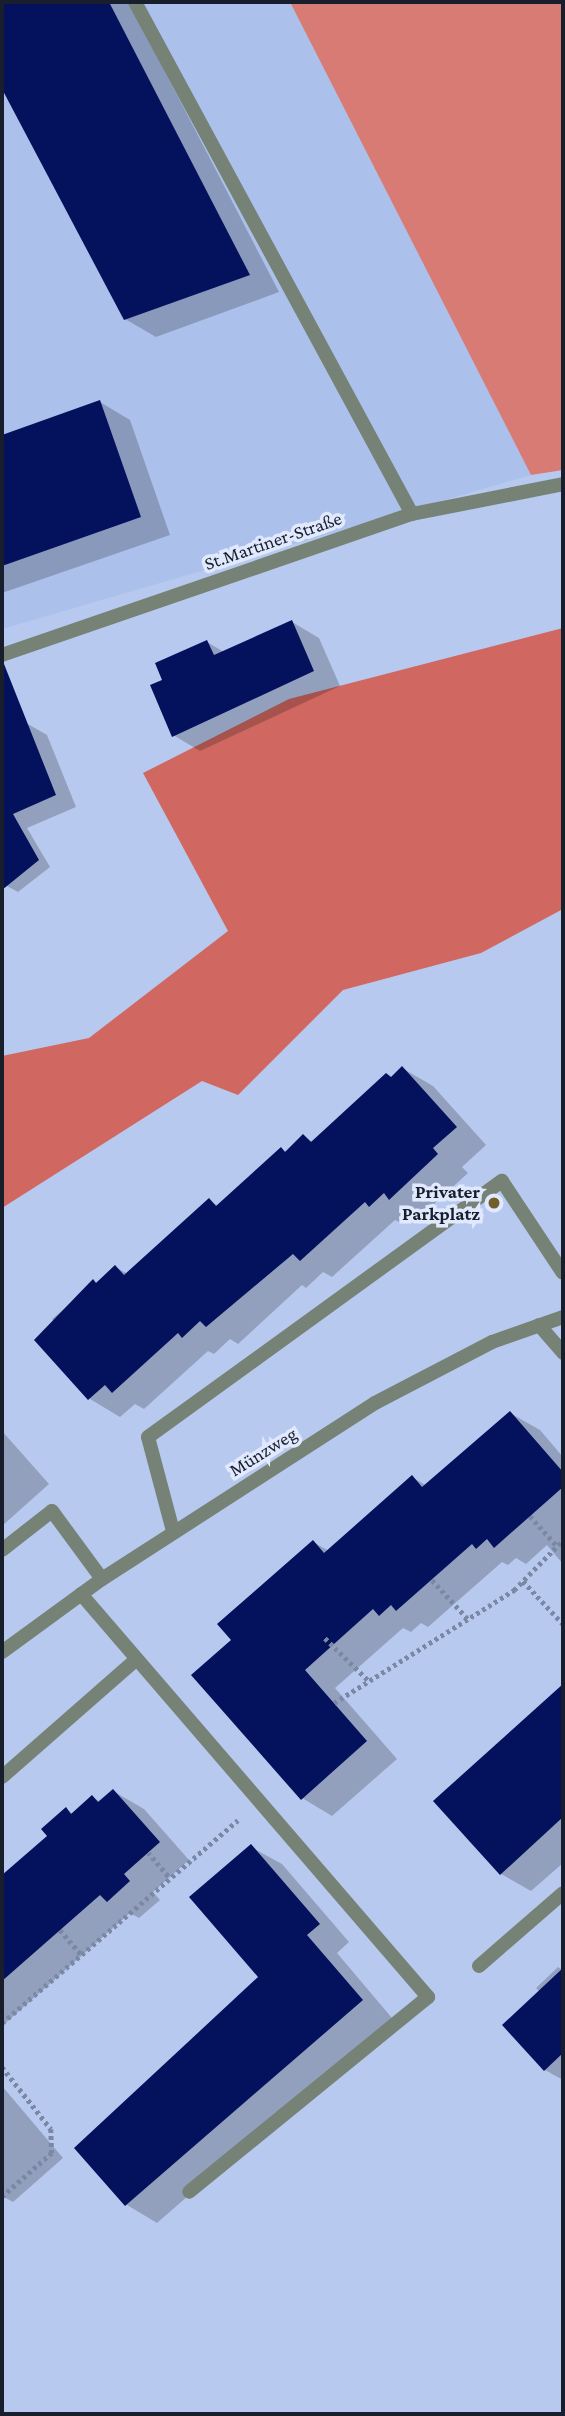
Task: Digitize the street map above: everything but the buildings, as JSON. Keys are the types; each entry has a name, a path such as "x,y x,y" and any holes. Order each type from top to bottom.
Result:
{"street":[{"path":"135,2 412,514"},
{"name":"St.Martiner-Straße","path":"2,655 412,514 563,484"},
{"path":"173,1531 148,1437 502,1181 558,1256 563,1273"},
{"name":"Münzweg","path":"2,1652 173,1531 375,1403 492,1342 563,1317"},
{"path":"539,1325 563,1353"},
{"path":"2,1550 52,1511 102,1579"},
{"path":"81,1594 428,1997 189,2192"},
{"path":"2,1777 137,1659"},
{"path":"480,1966 563,1893"}],"path":[{"path":"530,1516 557,1546"},
{"path":"334,1703 523,1581 563,1539"},
{"path":"432,1580 468,1619"},
{"path":"523,1581 563,1625"},
{"path":"326,1638 369,1681"},
{"path":"2,2022 260,1801"},
{"path":"148,1852 169,1877"},
{"path":"60,1930 80,1954"},
{"path":"2,2067 51,2129 52,2153 2,2197"}],"shaded area":[{"path":"2,2 290,2 531,475 2,629"},
{"path":"290,2 563,2 563,470 531,475"},
{"path":"563,628 563,909 481,953 343,990 238,1095 202,1081 2,1208 2,1056 89,1038 228,931 143,773 289,699"}],"place":[{"name":"Privater Parkplatz","path":"494,1203"}]}
